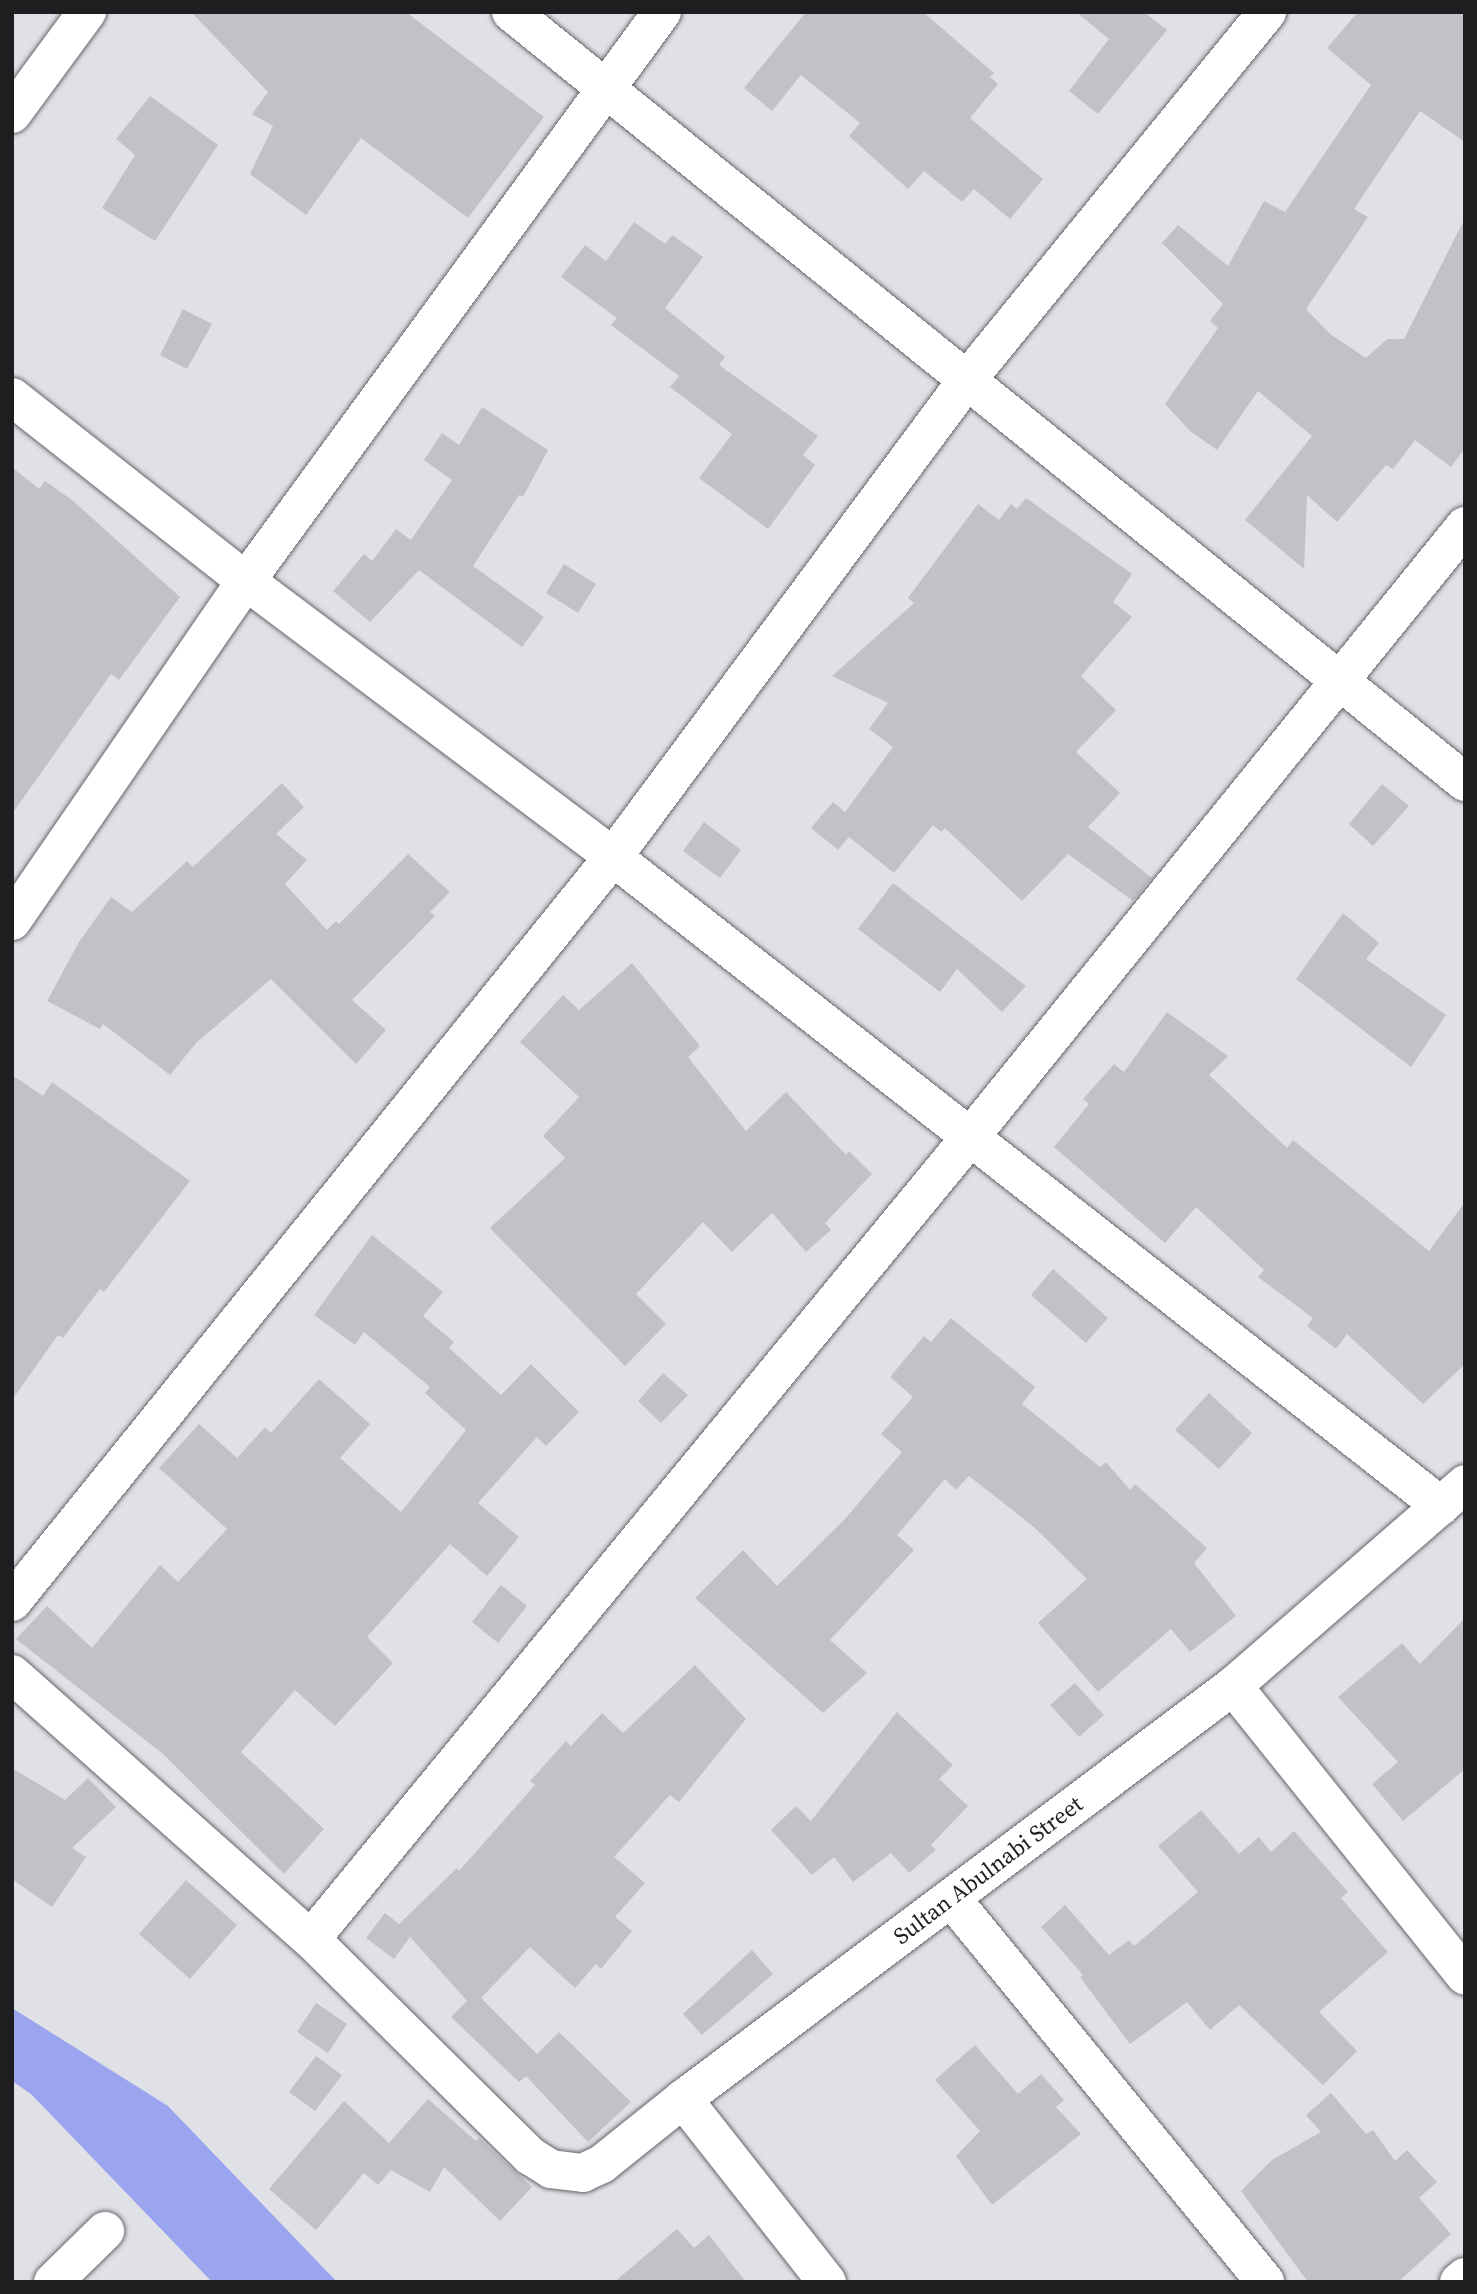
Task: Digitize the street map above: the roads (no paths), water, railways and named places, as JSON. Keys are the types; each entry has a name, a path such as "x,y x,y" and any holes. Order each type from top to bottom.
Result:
{"street":[{"path":"12,114 87,12"},
{"path":"511,12 1339,684 1465,782"},
{"path":"12,921 246,580 604,87 662,12"},
{"path":"12,1602 613,857 967,380 1267,12"},
{"path":"12,397 246,580 613,857 971,1136 1453,1495"},
{"path":"311,1939 971,1136 1465,526"},
{"name":"Sultan Abulnabi Street","path":"12,1674 311,1939 530,2156 551,2169 583,2173 602,2164 683,2099 1233,1686 1453,1495"},
{"path":"1233,1686 1465,1976"},
{"path":"951,1898 1265,2282"},
{"path":"683,2099 827,2282"},
{"path":"54,2282 105,2231"},
{"path":"1459,2282 1465,2277"}],"water":[{"path":"12,2008 168,2106 337,2282 212,2282 31,2094 12,2081"}]}
